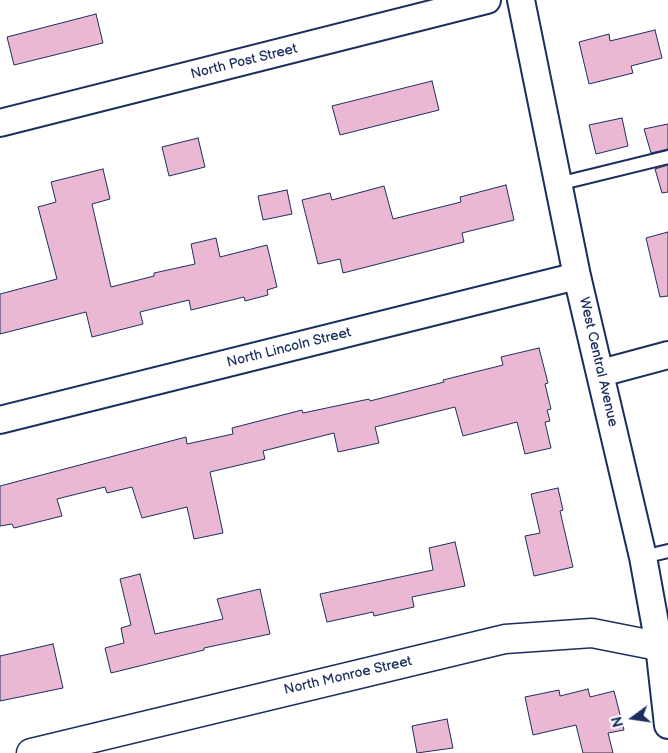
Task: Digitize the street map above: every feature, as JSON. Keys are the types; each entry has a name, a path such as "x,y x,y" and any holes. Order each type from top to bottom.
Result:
{"main road":[{"name":"North Monroe Street","path":"31,753 505,639 592,633 664,646"}],"street":[{"name":"North Post Street","path":"0,123 487,0"},
{"name":"West Central Avenue","path":"521,0 577,276 664,646 668,725"},
{"name":"North Lincoln Street","path":"0,420 577,276"},
{"path":"601,373 668,355"}],"lane":[{"path":"558,184 668,158"},
{"path":"643,557 668,551"}],"building":[{"path":"96,14 103,43 14,65 7,37"},
{"path":"655,30 662,58 631,66 633,73 589,84 579,42 609,34 610,41"},
{"path":"432,81 439,110 340,135 332,106"},
{"path":"622,118 628,146 596,154 589,125"},
{"path":"668,124 668,149 651,153 644,129"},
{"path":"198,138 205,167 169,176 162,147"},
{"path":"668,165 668,192 662,193 655,169"},
{"path":"103,169 110,199 92,204 111,287 154,276 154,273 195,264 191,244 216,238 220,257 267,245 277,287 267,290 268,295 245,301 244,297 191,310 189,300 140,312 143,324 92,337 86,312 0,334 0,294 57,279 38,207 56,202 51,182"},
{"path":"506,185 514,220 462,233 464,242 343,273 340,259 318,264 302,200 330,193 332,200 384,186 393,219 461,202 460,197"},
{"path":"287,190 292,214 263,220 258,196"},
{"path":"668,232 668,296 660,297 646,238"},
{"path":"539,348 548,383 545,384 551,409 547,410 550,421 545,422 551,448 525,454 517,422 463,436 455,407 375,427 379,443 338,452 334,433 263,451 265,459 210,472 223,533 194,539 187,507 142,518 132,487 107,493 105,487 57,499 62,516 14,528 12,524 0,526 0,486 186,437 187,444 233,434 232,428 302,410 303,413 369,399 370,401 503,365 501,357"},
{"path":"558,488 563,510 560,511 573,567 534,576 525,536 540,533 531,494"},
{"path":"455,542 465,586 412,597 414,607 374,616 373,612 327,622 320,594 433,570 429,548"},
{"path":"140,574 155,634 223,619 217,599 260,589 270,634 204,648 204,650 111,673 105,648 124,643 121,628 131,625 120,579"},
{"path":"53,644 63,688 0,701 0,656"},
{"path":"588,689 590,697 614,691 624,730 608,733 613,753 583,753 576,725 533,735 525,697 559,690 560,696"},
{"path":"447,719 453,748 417,753 412,726"}]}
